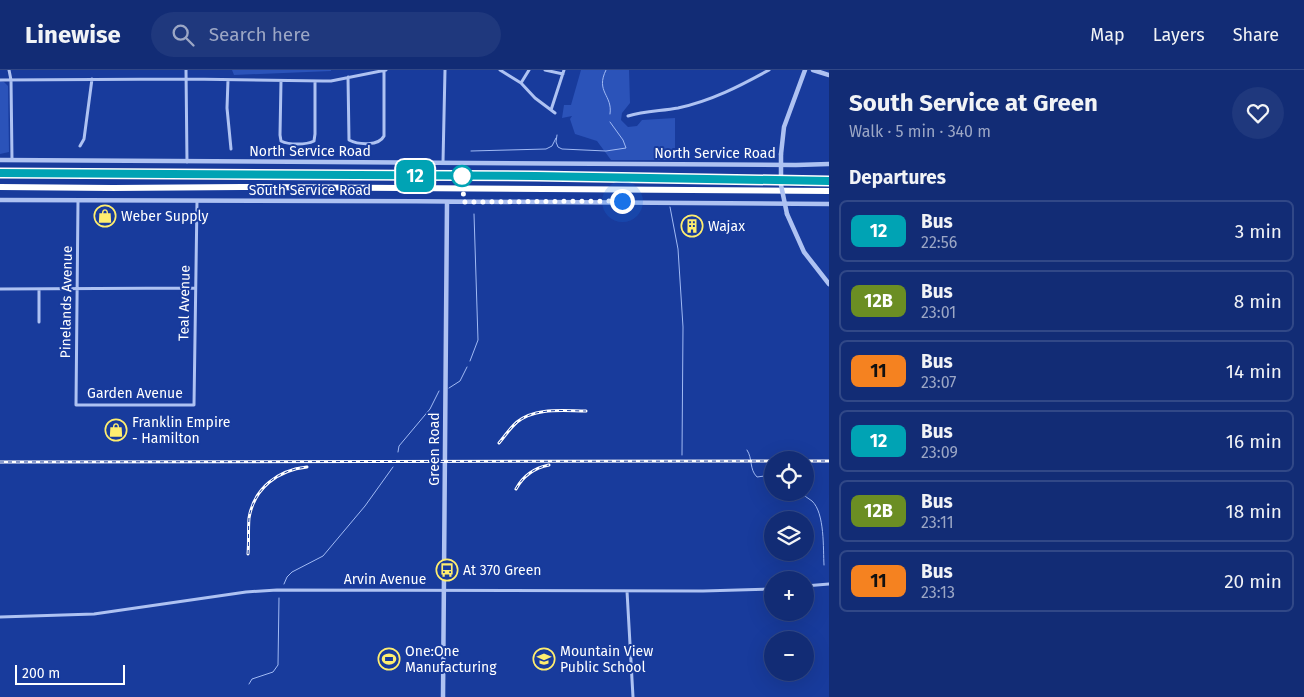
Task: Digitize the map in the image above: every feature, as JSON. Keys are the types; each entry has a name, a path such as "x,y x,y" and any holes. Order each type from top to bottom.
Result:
{"highway":[{"path":"0,173 536,176 829,181"},
{"path":"0,187 829,191"}],"street":[{"path":"9,70 11,80 12,160"},
{"path":"186,70 187,162"},
{"path":"0,80 186,79 331,81 348,77 384,70 384,136 382,141 377,143 349,140 348,77"},
{"path":"443,162 445,70"},
{"path":"500,70 521,83 535,98 555,113"},
{"path":"521,83 529,70"},
{"path":"545,70 564,72 551,110"},
{"path":"628,116 678,108 702,101 769,70"},
{"path":"805,70 784,127 781,154 781,185 787,214 804,252 829,284"},
{"path":"813,70 829,75"},
{"path":"80,146 84,139 92,80"},
{"path":"228,80 227,108 231,149"},
{"path":"281,81 281,141 286,143 309,143 314,141 315,134 315,81"},
{"name":"North Service Road","path":"0,160 829,164"},
{"name":"South Service Road","path":"0,200 447,202 568,200 829,204"},
{"name":"Pinelands Avenue","path":"76,405 78,201"},
{"name":"Teal Avenue","path":"194,405 197,201"},
{"name":"Green Road","path":"443,697 447,202"},
{"path":"0,289 195,288"},
{"path":"39,289 40,322"},
{"name":"Garden Avenue","path":"76,405 194,405"},
{"path":"814,585 829,584"},
{"name":"Arvin Avenue","path":"0,616 94,614 246,592 277,590 736,591 764,589"},
{"path":"627,591 633,697"}],"shaded area":[{"path":"232,70 331,70 331,71 234,75"},
{"path":"581,70 629,70 630,103 622,113 621,120 628,127 637,126 642,120 675,118 675,160 611,160 597,141 575,134 570,119 572,116 562,118 564,105 571,105"},
{"path":"0,81 8,86 9,152 0,154"}],"waterway":[{"path":"606,70 602,83 609,102 610,114"},
{"path":"557,135 556,142 558,147 562,149 606,151 626,148 623,140 610,122"},
{"path":"471,151 546,149 552,146 556,138"},
{"path":"670,207 678,249 683,327 682,455"},
{"path":"470,361 478,340 474,214"},
{"path":"449,388 460,381 467,367"},
{"path":"398,452 399,446 430,409 439,391"},
{"path":"747,450 753,471 757,477 764,476"},
{"path":"284,584 292,572 323,556 365,506 393,467"},
{"path":"812,501 821,522 824,565"},
{"path":"249,684 252,679 273,672 278,665 279,598"}],"railway":[{"path":"499,443 517,422 533,414 550,411 586,411"},
{"path":"0,462 764,461"},
{"path":"814,461 829,461"},
{"path":"516,489 529,473 549,465"},
{"path":"248,554 249,518 256,498 262,489 269,482 286,472 307,467"}],"bus line":[{"name":"12","path":"0,173 536,176 829,181"}],"place":[{"name":"Weber Supply","path":"105,216"},
{"name":"Wajax","path":"692,226"},
{"name":"Franklin Empire - Hamilton","path":"116,430"},
{"name":"At 370 Green","path":"447,570"},
{"name":"One:One Manufacturing","path":"389,659"},
{"name":"Mountain View Public School","path":"544,659"}],"route":[{"path":"462,176 464,202 622,201"}]}
